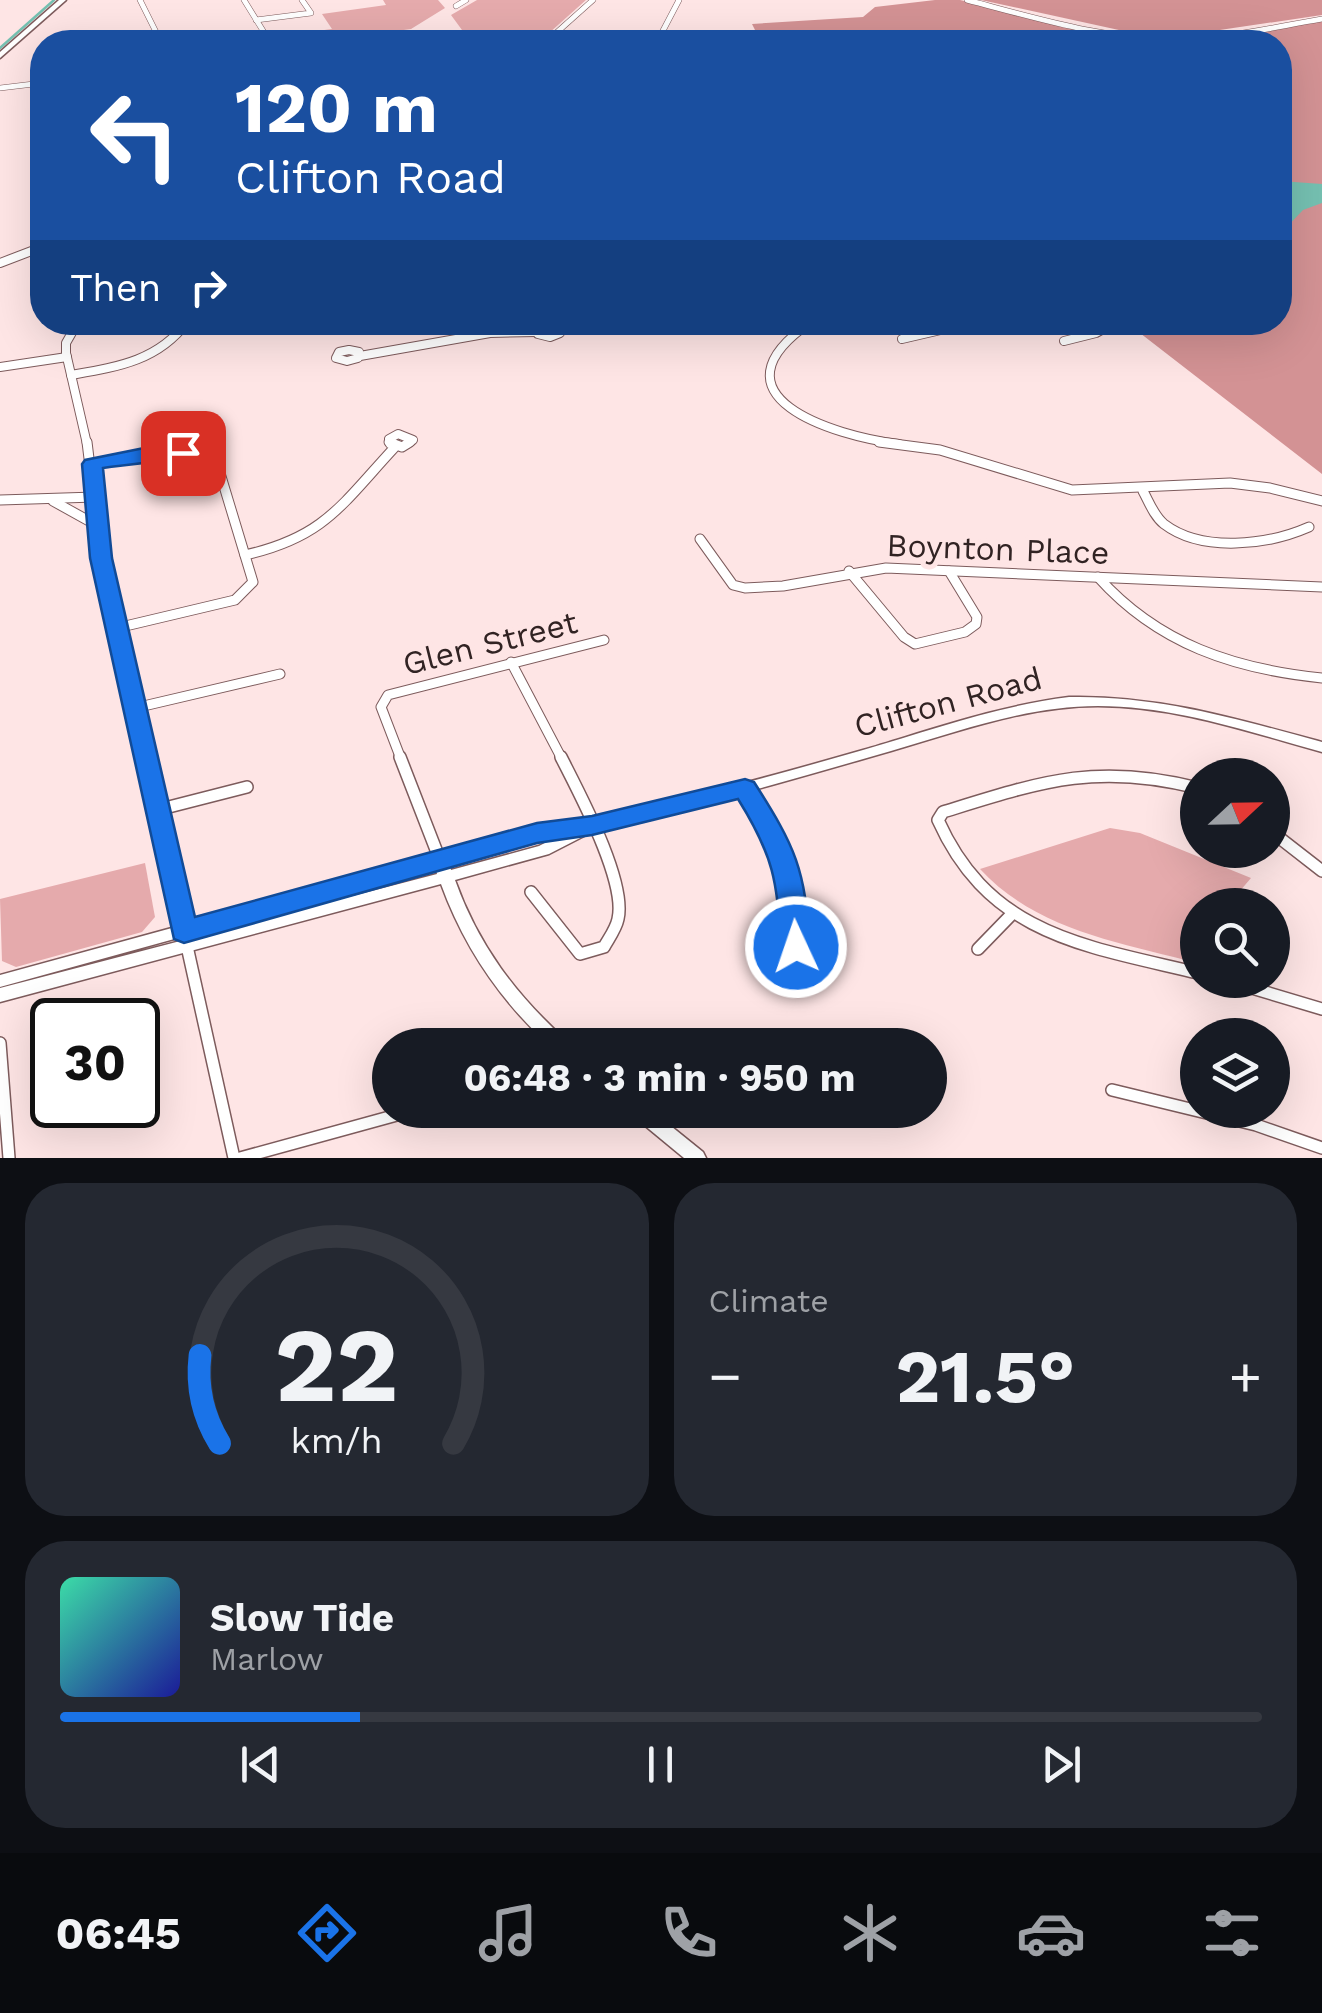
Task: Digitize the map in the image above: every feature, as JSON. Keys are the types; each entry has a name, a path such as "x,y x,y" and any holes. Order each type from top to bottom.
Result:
{"main road":[{"path":"0,56 62,0"},
{"name":"Clifton Road","path":"0,995 537,833 592,826 745,788 941,731 1068,702 1190,712 1322,747"},
{"name":"Clifton Road","path":"0,982 446,878 544,850 592,826"},
{"path":"440,860 468,932 490,971 512,1003 541,1028"},
{"path":"660,1128 697,1158"}],"street":[{"path":"140,0 155,30"},
{"path":"244,0 262,30"},
{"path":"256,20 311,13 302,0"},
{"path":"456,6 466,0"},
{"path":"559,30 593,0"},
{"path":"663,30 678,0"},
{"path":"968,0 1112,30"},
{"path":"1251,30 1322,19"},
{"path":"0,88 30,84"},
{"path":"0,264 30,251"},
{"path":"70,335 66,342 67,357 92,464 98,526 117,628 237,1158 372,1122"},
{"path":"71,375 155,357 180,335"},
{"path":"360,356 479,335"},
{"path":"795,335 775,362 770,381 783,402 809,423 830,432 936,450 1046,486 1096,492 1216,483 1252,485 1322,501"},
{"path":"902,339 919,335"},
{"path":"1064,342 1085,335"},
{"path":"0,368 67,357"},
{"path":"245,555 284,546 321,526 394,447"},
{"path":"92,464 149,454 183,453 208,462 220,473 253,582 235,600 117,628"},
{"path":"1142,491 1159,522 1178,533 1238,542 1273,540 1309,526"},
{"path":"0,500 95,497"},
{"path":"46,498 98,526"},
{"name":"Boynton Place","path":"700,539 733,586 743,591 758,592 849,571 949,571 1322,586"},
{"path":"849,571 904,637 915,644 966,632 976,624 977,616 949,571"},
{"path":"1098,577 1118,602 1180,642 1251,668 1322,678"},
{"name":"Glen Street","path":"440,860 381,707 388,695 604,640"},
{"path":"512,662 592,826 615,884 620,916 604,948 580,954 531,892"},
{"path":"135,708 280,674"},
{"path":"1180,784 1130,774 1070,774 943,812 938,820 945,844 971,879 1010,916 1069,941 1180,969"},
{"path":"157,810 247,788"},
{"path":"745,788 777,839 792,887 797,976"},
{"path":"1290,846 1322,871"},
{"path":"978,949 1010,916"},
{"path":"1285,998 1322,1009"},
{"path":"0,1043 8,1158"},
{"path":"1112,1090 1256,1125 1322,1148"}],"shaded area":[{"path":"383,0 438,0 445,8 411,29 324,30 332,29 322,14 386,5"},
{"path":"477,0 586,0 552,30 462,30 451,15"},
{"path":"960,0 1084,30 755,30 752,24 863,17 875,7"},
{"path":"981,0 1322,0 1322,15 1220,30 1119,30"},
{"path":"1322,21 1322,474 1142,335 1292,335 1292,30 1253,30"},
{"path":"1292,182 1322,184 1322,203 1303,210 1292,221"},
{"path":"1110,828 1140,833 1180,849 1180,868 1226,868 1251,878 1242,888 1180,888 1180,959 1110,941 1053,920 1002,890 980,869"},
{"path":"145,863 155,917 142,932 16,967 2,961 0,899"}],"waterway":[{"path":"0,48 54,0"}],"route":[{"path":"183,453 149,454 92,464 101,558 184,932 537,833 592,826 745,788 777,839 792,887 796,947"}]}
